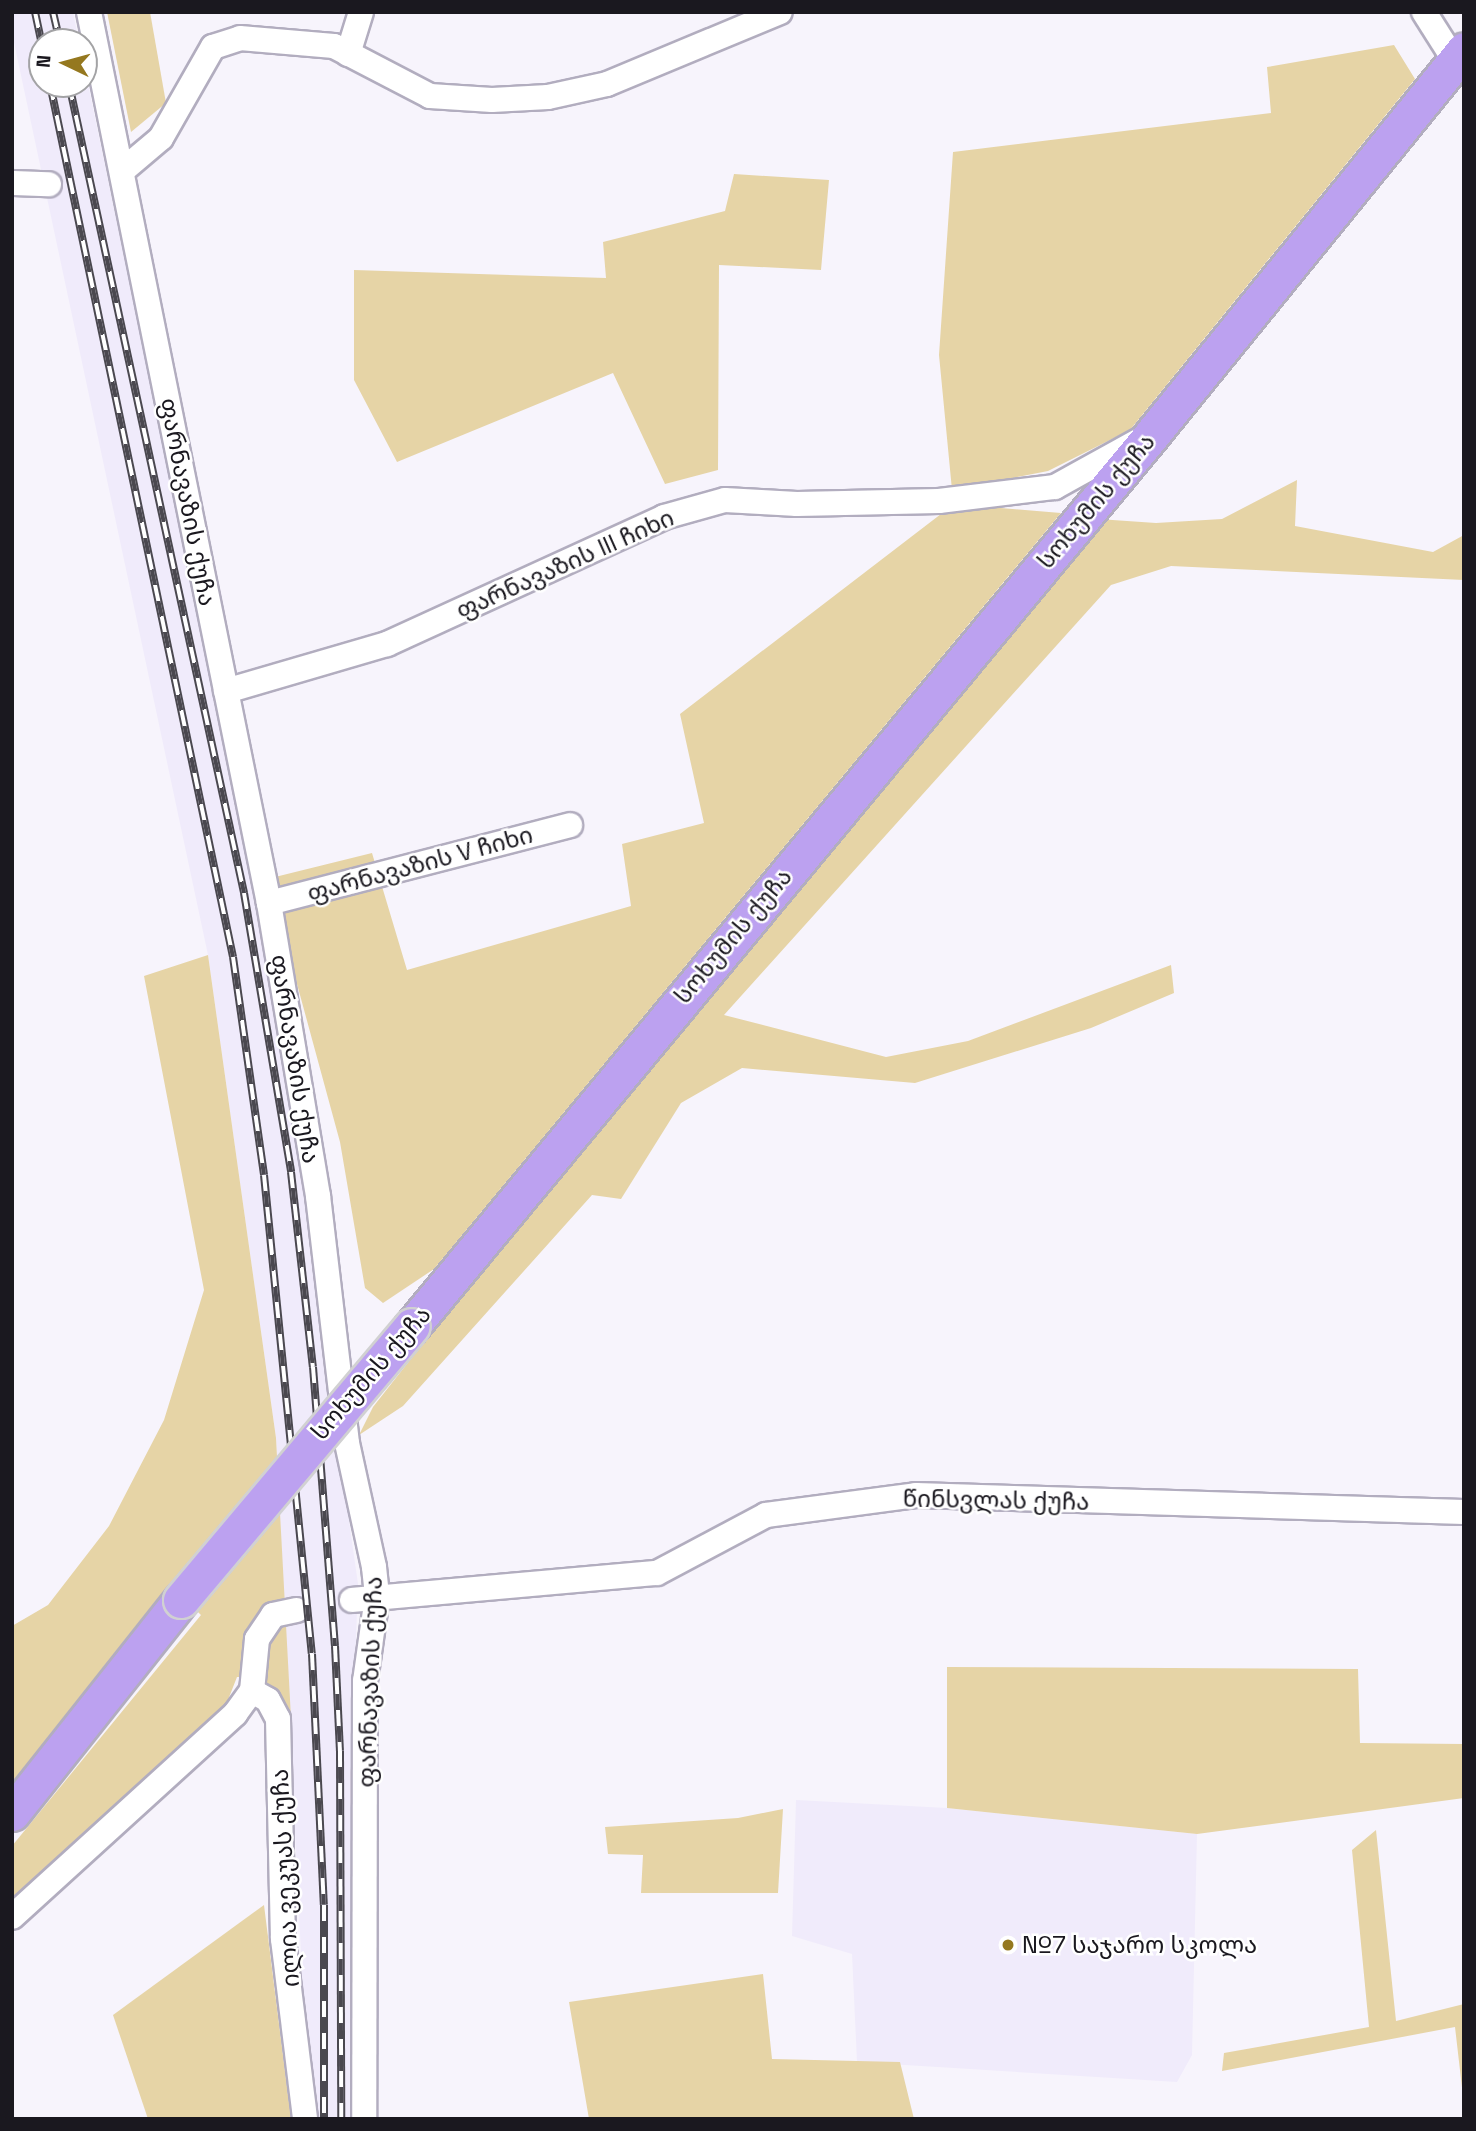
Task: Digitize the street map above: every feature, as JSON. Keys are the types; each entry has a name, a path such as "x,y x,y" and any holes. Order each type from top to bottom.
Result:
{"highway":[{"name":"სოხუმის ქუჩა","path":"12,1813 181,1600 412,1326 1153,433 1459,56"}],"street":[{"name":"ფარნავაზის ქუჩა","path":"89,12 269,903 318,1196 365,1599 364,2119"},
{"path":"348,54 361,12"},
{"path":"122,171 162,138 213,47 240,38 279,39 334,46 430,96 492,100 548,97 607,84 780,12"},
{"path":"1424,12 1459,56"},
{"path":"12,183 49,184"},
{"name":"ფარნავაზის III ჩიხი","path":"226,691 387,644 664,517 725,500 797,504 939,500 1055,487 1153,433"},
{"name":"ფარნავაზის V ჩიხი","path":"269,903 570,825"},
{"name":"წინსვლას ქუჩა","path":"365,1599 657,1573 766,1515 916,1495 1464,1512"},
{"path":"12,1917 235,1713 252,1691 257,1639 273,1615 296,1610"},
{"name":"ილია ვეკუას ქუჩა","path":"252,1691 268,1700 278,1719 283,1938 305,2119"}],"shaded area":[{"path":"12,12 73,12 76,28 28,28 28,98 91,98 263,924 312,1204 325,1353 358,1584 354,1692 357,2119 309,2119 276,1438 208,955 12,33"},
{"path":"107,12 150,12 166,103 131,132"},
{"path":"1394,45 1415,79 1130,430 1048,471 952,490 939,355 953,152 1271,113 1267,67"},
{"path":"734,174 829,180 821,270 719,265 718,470 665,484 613,373 397,462 354,380 354,270 606,278 603,242 725,211"},
{"path":"1297,480 1295,526 1433,552 1464,535 1464,580 1171,566 1111,585 724,1015 886,1057 968,1041 1171,965 1174,993 1091,1028 915,1083 742,1068 681,1103 621,1199 592,1195 403,1406 359,1435 373,1407 662,1040 1098,519 1156,523 1222,519"},
{"path":"954,504 1061,513 434,1269 383,1303 365,1288 340,1142 297,984 275,877 372,853 407,970 631,906 622,844 704,823 680,714"},
{"path":"208,955 276,1438 291,1718 259,1677 237,1677 226,1705 212,1720 12,1901 12,1846 201,1615 175,1590 12,1796 12,1626 48,1605 109,1526 164,1420 204,1290 144,976"},
{"path":"947,1667 1358,1669 1360,1743 1464,1744 1464,1798 1197,1834 947,1808"},
{"name":"№7 საჯარო სკოლა","path":"796,1800 947,1808 1197,1834 1192,2055 1177,2082 857,2062 852,1954 792,1936"},
{"path":"783,1809 778,1893 641,1893 643,1855 608,1854 605,1827 738,1818"},
{"path":"1376,1830 1396,2021 1464,2004 1464,2105 1455,2027 1222,2071 1224,2053 1369,2027 1352,1850"},
{"path":"264,1905 291,2119 148,2119 113,2015"},
{"path":"763,1974 772,2059 900,2062 914,2119 589,2119 569,2002"}],"railway":[{"path":"35,12 38,28"},
{"path":"53,12 57,28"},
{"path":"53,98 233,957 264,1175 312,1654 324,1905 324,2119"},
{"path":"72,98 244,893 291,1172 313,1367 335,1646 340,1751 341,2119"}],"place":[{"name":"№7 საჯარო სკოლა","path":"1008,1945"}]}
